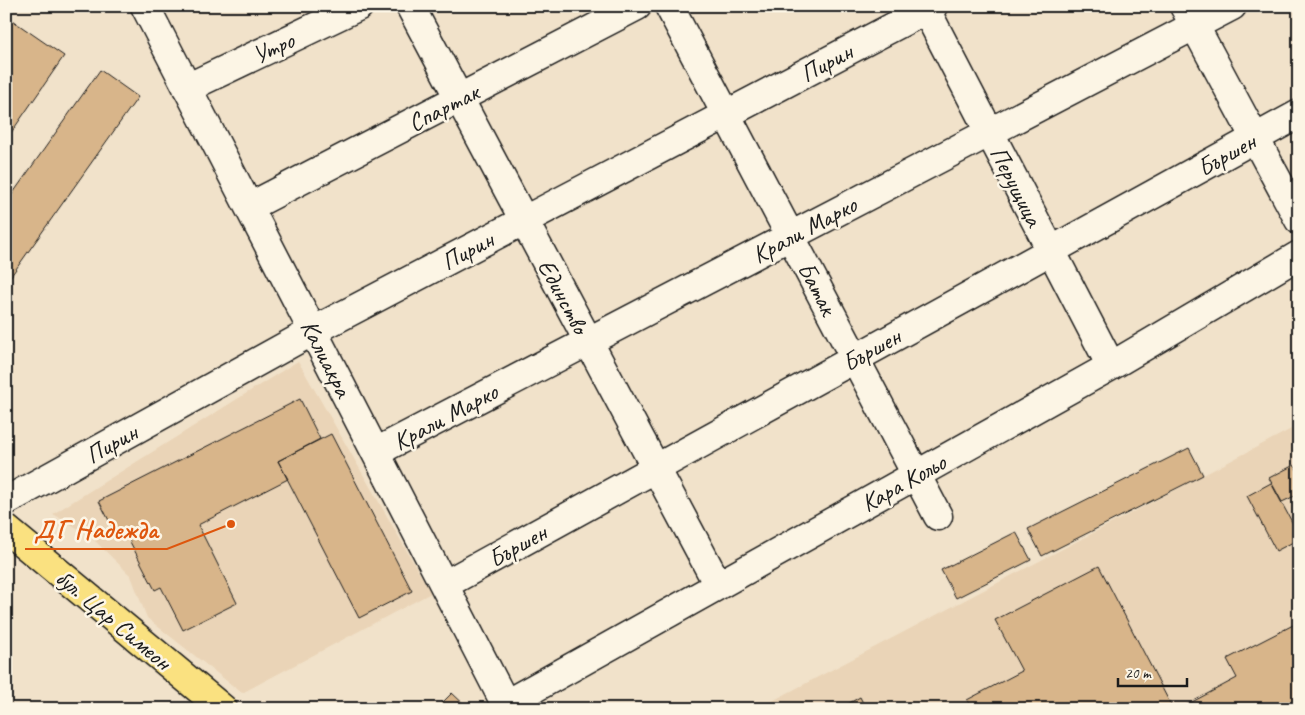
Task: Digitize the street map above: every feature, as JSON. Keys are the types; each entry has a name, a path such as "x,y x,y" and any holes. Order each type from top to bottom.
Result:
{"main road":[{"name":"бул. Цар Симеон","path":"6,529 222,709"}],"street":[{"name":"Калиакра","path":"145,6 507,706"},
{"name":"Утро","path":"187,88 359,6"},
{"name":"Единство","path":"410,6 718,585"},
{"name":"Спартак","path":"249,207 637,6"},
{"name":"Батак","path":"669,6 938,516"},
{"name":"Крали Марко","path":"376,452 990,133 1190,16 1232,6"},
{"name":"Пирин","path":"6,501 313,331 928,7"},
{"name":"Перущица","path":"928,7 990,133 1111,366"},
{"path":"1190,16 1299,220"},
{"name":"Бършен","path":"444,585 1299,114"},
{"name":"Кара Кольо","path":"507,706 718,585 1111,366 1299,255"}],"shaded area":[{"path":"298,361 431,593 242,693 147,618 131,576 89,535 53,514"},
{"path":"1299,425 1299,709 757,709"}],"building":[{"path":"6,16 64,56 6,140"},
{"path":"100,70 138,97 11,276 6,273 6,203"},
{"path":"300,399 320,439 278,461 288,479 198,525 237,603 183,630 161,587 155,590 126,534 118,538 99,501"},
{"path":"331,434 412,591 359,618 278,461"},
{"path":"1189,448 1203,475 1042,556 1028,529"},
{"path":"1294,465 1299,473 1299,494 1282,502 1269,478"},
{"path":"1271,483 1299,535 1299,539 1276,551 1247,496"},
{"path":"1016,532 1031,560 956,598 941,570"},
{"path":"1099,566 1173,709 972,709 967,700 1022,671 995,620"},
{"path":"1299,622 1299,709 1179,709 1237,678 1227,659"},
{"path":"452,693 469,709 436,709"},
{"path":"860,697 866,709 839,709"}],"place":[{"name":"ДГ Надежда","path":"231,524"}]}
